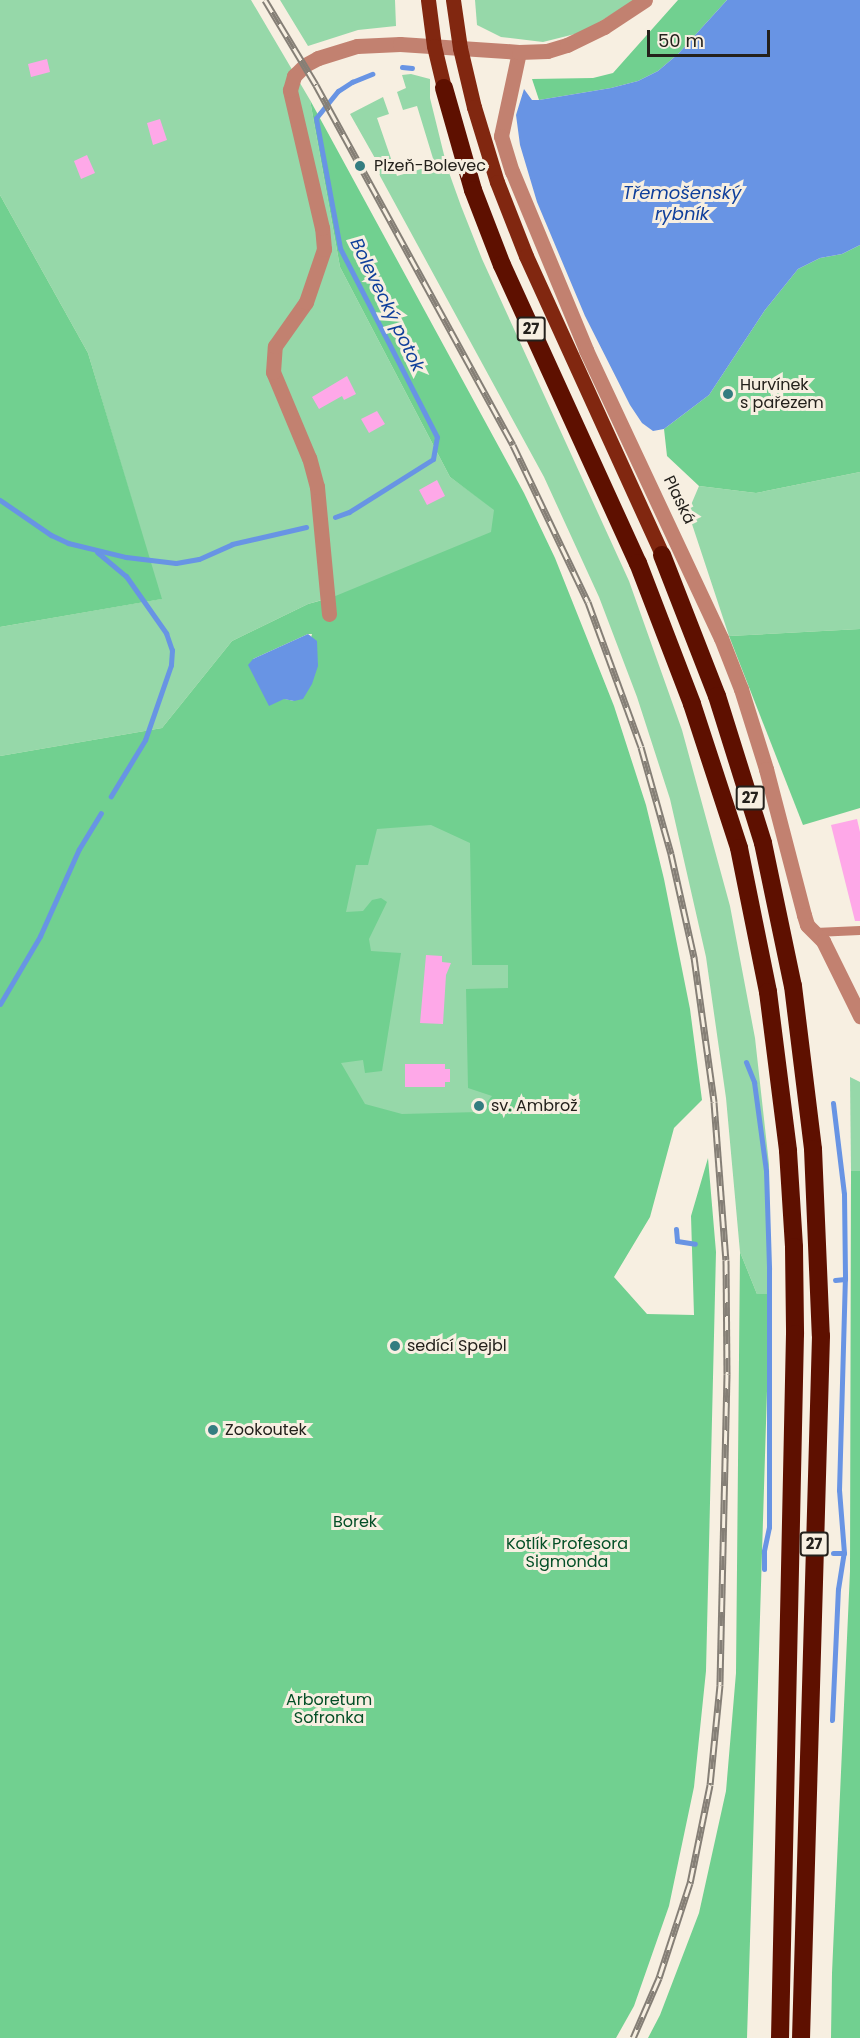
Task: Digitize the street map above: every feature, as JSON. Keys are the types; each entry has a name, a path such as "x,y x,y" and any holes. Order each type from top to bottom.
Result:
{"highway":[{"name":"27","path":"444,88 473,190 502,265 638,563 693,704 739,848 768,992 788,1151 794,1247 795,1334 780,2038"},
{"name":"27","path":"662,555 717,696 763,843 793,986 813,1149 820,1336 801,2038"}],"main road":[{"name":"27","path":"428,0 434,46 444,88"},
{"name":"27","path":"453,0 460,48 474,107 497,182 526,256 662,555"}],"street":[{"path":"329,614 317,487 309,458 273,372 275,345 306,302 324,249 322,228 290,90 291,81 305,65 357,46 392,44 519,52 547,51 567,45 604,27 645,0"},
{"name":"Plaská","path":"519,52 501,136 512,171 585,346 674,534 741,688 776,806 807,925 815,932 833,960 860,1016"}],"lane":[{"path":"815,932 860,930"}],"green space":[{"path":"0,0 251,0 310,100 340,267 450,477 494,509 665,1007 219,1337 332,597 308,604 232,641 162,728 0,756 0,627 161,599 88,353 0,195"},
{"path":"280,0 395,0 396,26 358,30 308,46"},
{"path":"475,0 635,0 583,32 543,42 501,37 477,25"},
{"path":"678,0 727,0 678,54 658,71 638,81 611,88 539,100 532,79 593,78 613,73"},
{"path":"411,74 430,79 430,98 447,167 461,206 482,259 629,581 682,730 730,906 755,1038 769,1164 770,1294 757,1294 740,1252 726,1098 706,957 670,799 637,697 599,597 544,477 380,176 376,160 350,114 383,97 389,114 377,118 397,176 435,165 417,106 403,110 397,92 406,88 402,75"},
{"name":"Borek","path":"310,100 524,493 555,558 614,706 646,805 664,879 690,1009 702,1100 674,1128 650,1217 614,1277 647,1314 694,1315 691,1216 708,1158 716,1252 706,1671 694,1787 669,1906 634,2006 616,2038 0,2038 0,756 162,728 232,641 308,604 333,597 491,532 494,510 450,477 340,267","holes":["312,634 294,701 285,699 253,659","431,825 470,843 472,965 508,965 508,988 466,989 468,1088 492,1096 479,1112 402,1114 365,1104 341,1063 363,1060 365,1073 382,1071 401,953 371,951 369,939 387,902 381,898 372,900 363,911 346,912 356,865 368,865 377,829"]},
{"path":"0,195 88,353 162,599 0,627"},
{"path":"860,245 860,472 756,493 699,486 667,456 664,429 709,395 765,310 798,269 820,258 842,254"},
{"path":"860,472 860,629 729,636 688,512 699,486 756,493"},
{"path":"860,629 860,808 803,825 729,636"},
{"path":"850,1077 860,1082 860,1171 851,1171"},
{"path":"851,1171 860,1171 860,2038 831,2038 850,1571"},
{"path":"740,1252 757,1294 770,1294 747,2038 648,2038 660,2015 699,1913 726,1791 736,1673"}],"water":[{"name":"Třemošenský rybník","path":"727,0 860,0 860,245 842,254 820,258 798,269 765,310 709,395 664,429 653,431 642,423 630,405 585,316 537,202 520,145 516,115 524,89 532,100 539,100 611,88 638,81 658,71 678,54"},
{"path":"308,634 317,641 318,666 312,684 303,699 294,701 284,699 269,706 248,665 253,659"}],"building":[{"path":"47,59 50,72 31,77 28,64"},
{"path":"160,119 167,140 153,145 147,123"},
{"path":"87,155 95,173 81,179 74,161"},
{"path":"347,376 356,394 344,400 342,396 319,409 312,397"},
{"path":"377,411 385,424 369,433 361,419"},
{"path":"437,480 445,496 427,505 419,490"},
{"path":"857,819 860,832 860,921 855,921 831,825"},
{"path":"426,955 442,956 442,962 451,963 446,975 443,1024 420,1023"},
{"path":"405,1064 445,1064 445,1069 450,1069 450,1082 445,1082 445,1087 405,1087"}],"waterway":[{"name":"Bolevecký potok","path":"402,67 412,68"},
{"name":"Bolevecký potok","path":"335,517 349,512 433,459 437,437 340,248 316,118 338,91 372,74"},
{"name":"Bolevecký potok","path":"0,500 51,535 68,543 126,557 176,563 199,559 232,544 306,527"},
{"path":"97,552 126,576 166,633 172,650 171,665 145,740 111,796"},
{"path":"0,1004 40,936 79,849 101,813"},
{"path":"746,1062 754,1082 766,1171 769,1269 769,1527 764,1551 764,1569"},
{"path":"833,1103 844,1194 845,1279"},
{"path":"676,1229 677,1241 695,1244"},
{"path":"833,1553 844,1553 839,1490 845,1279 835,1280"},
{"path":"832,1720 838,1589 844,1553"}],"railway":[{"path":"265,0 316,85 513,445 588,602 641,747 671,854 694,957 714,1102 726,1260 727,1374 720,1685 710,1785 690,1883 659,1978 633,2038"}],"place":[{"name":"Plzeň-Bolevec","path":"360,166"},
{"name":"Hurvínek s pařezem","path":"728,394"},
{"name":"sv. Ambrož","path":"479,1106"},
{"name":"sedící Spejbl","path":"395,1346"},
{"name":"Zookoutek","path":"213,1430"}],"park label":[{"name":"Kotlík Profesora Sigmonda","path":"567,1553"},
{"name":"Arboretum Sofronka","path":"329,1709"}]}
